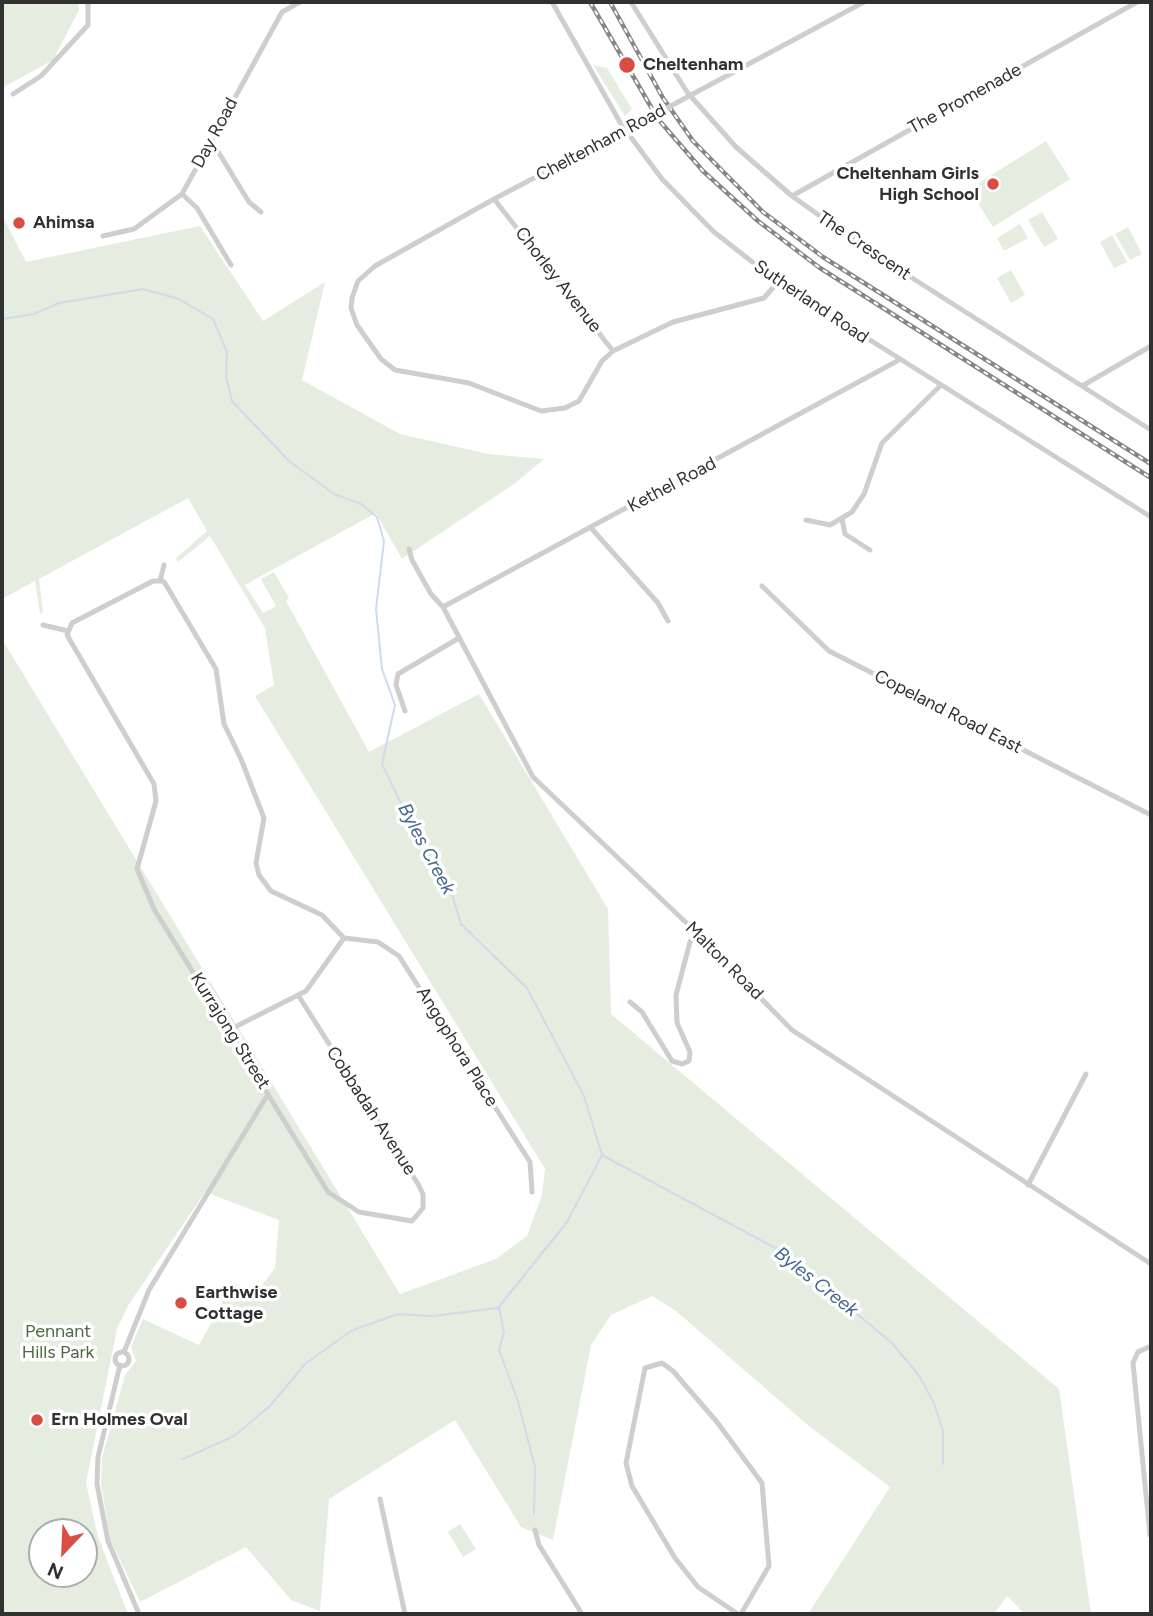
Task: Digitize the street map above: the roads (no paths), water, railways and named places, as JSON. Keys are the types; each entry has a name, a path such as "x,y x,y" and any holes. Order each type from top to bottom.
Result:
{"street":[{"path":"13,94 41,76 88,25 88,2"},
{"name":"Day Road","path":"103,236 134,229 182,194 282,12 300,2"},
{"name":"Sutherland Road","path":"551,2 585,66 625,131 687,205 735,249 778,282 899,360 1151,517"},
{"name":"The Crescent","path":"631,2 690,96 737,147 792,196 864,248 1151,430"},
{"name":"Cheltenham Road","path":"613,351 602,361 579,401 565,408 541,411 469,383 404,373 388,365 357,325 351,308 352,298 358,281 368,270 494,199 864,2"},
{"name":"The Promenade","path":"792,196 1137,2"},
{"path":"211,140 249,202 261,212"},
{"path":"182,194 197,208 230,265"},
{"name":"Chorley Avenue","path":"494,199 613,351 673,322 764,298 778,282"},
{"path":"1082,386 1151,346"},
{"name":"Kethel Road","path":"443,607 899,360"},
{"path":"806,520 828,526 842,519 861,500 882,443 941,385"},
{"path":"842,519 845,534 870,550"},
{"path":"592,528 658,603 668,621"},
{"name":"Malton Road","path":"409,549 431,594 443,607 533,777 697,933 792,1030 1151,1264"},
{"path":"160,581 164,565"},
{"path":"43,625 68,631 72,624 153,581 160,581 174,597 216,669 224,724 264,818 256,863 259,875 271,891 322,915 344,938 306,991 229,1030"},
{"name":"Copeland Road East","path":"762,586 829,651 1151,815"},
{"name":"Kurrajong Street","path":"68,631 68,640 154,784 154,814 137,869 154,909 328,1192"},
{"path":"405,711 396,685 398,674 459,638"},
{"path":"630,1002 642,1012 672,1061 682,1064 689,1061 690,1052 677,1023 676,995 690,942 697,933"},
{"name":"Angophora Place","path":"344,938 378,942 399,956 530,1162 532,1192"},
{"name":"Cobbadah Avenue","path":"298,995 418,1184 423,1194 423,1208 412,1221 394,1220 359,1212 328,1192"},
{"path":"1028,1185 1086,1074"},
{"path":"139,1614 108,1541 97,1484 98,1458 120,1365 128,1361 124,1352 149,1290 268,1094"},
{"path":"1150,1535 1133,1363 1138,1352 1151,1346"},
{"path":"662,1363 673,1371 717,1422 762,1483 769,1566 740,1614 698,1587 676,1558 632,1486 626,1463 645,1368 662,1363"},
{"path":"380,1499 405,1614"},
{"path":"535,1530 539,1545 582,1614"}],"waterway":[{"name":"Byles Creek","path":"2,319 34,314 59,303 143,289 179,299 213,319 227,352 226,376 232,401 289,461 334,494 361,504 377,517 384,541 376,609 382,669 395,705 382,764 414,830 449,885 461,924 527,988 584,1096 602,1155 779,1250 891,1342 918,1374 934,1403 943,1431 943,1464"},
{"path":"183,1459 234,1436 270,1406 305,1364 351,1331 398,1314 433,1316 498,1308 567,1222 602,1155"},
{"path":"499,1308 504,1332 499,1350 517,1398 535,1467 534,1514"}],"railway":[{"path":"590,2 658,119 703,171 758,221 820,268 1151,478"},
{"path":"610,2 663,98 693,141 763,212 823,257 1151,464"}],"place":[{"name":"Cheltenham","path":"627,65"},
{"name":"Cheltenham Girls High School","path":"993,184"},
{"name":"Ahimsa","path":"19,223"},
{"name":"Earthwise Cottage","path":"181,1303"},
{"name":"Ern Holmes Oval","path":"37,1420"}],"park label":[{"name":"Pennant Hills Park","path":"58,1342"}]}
